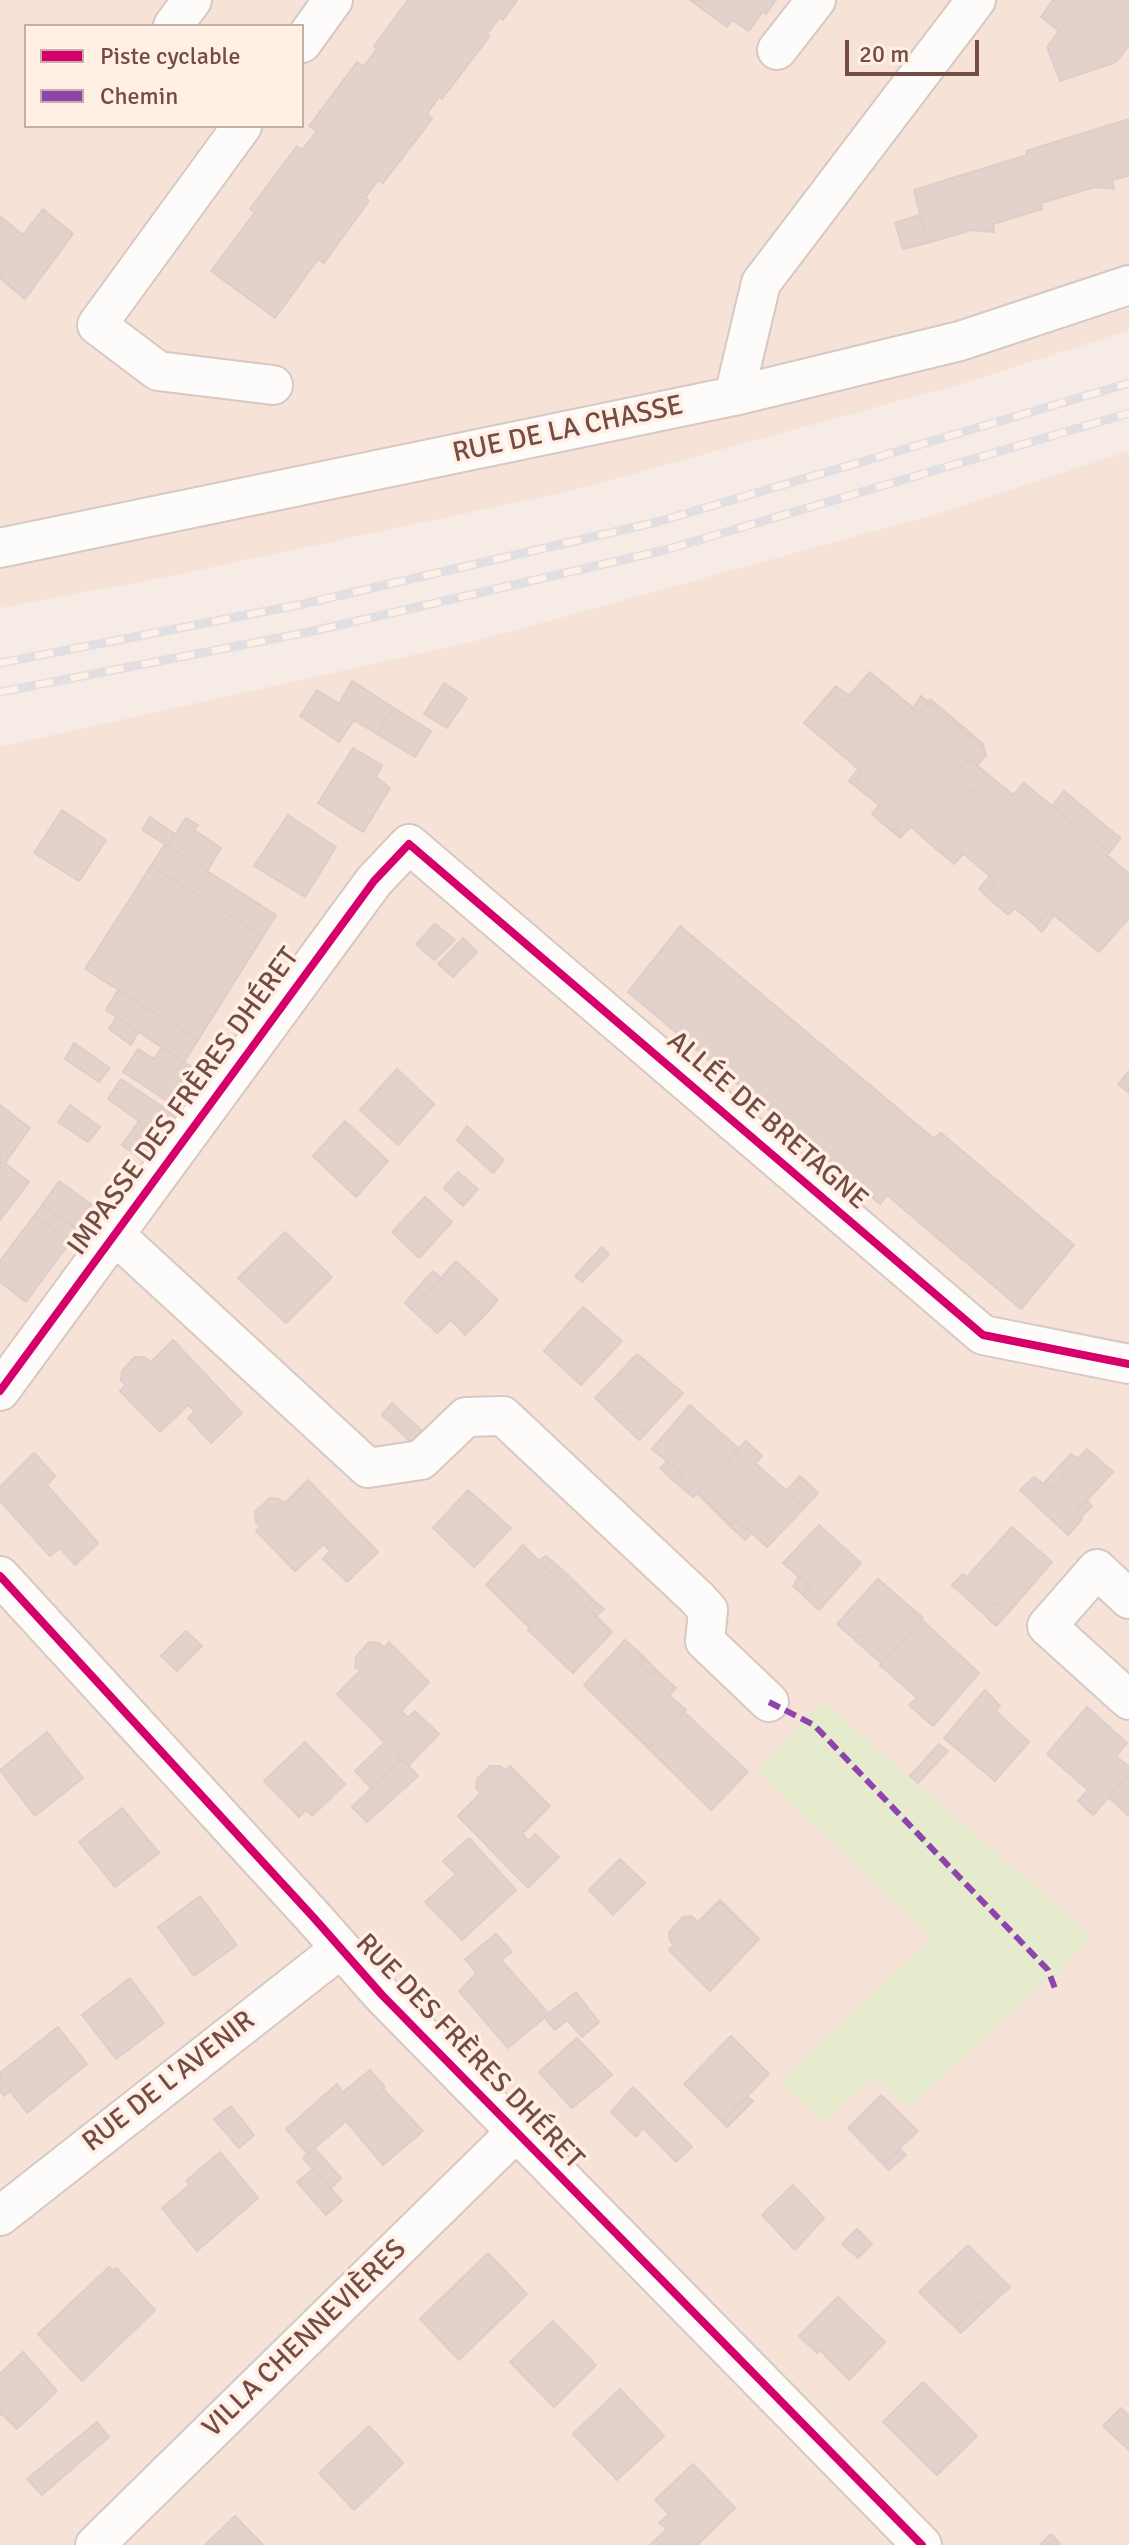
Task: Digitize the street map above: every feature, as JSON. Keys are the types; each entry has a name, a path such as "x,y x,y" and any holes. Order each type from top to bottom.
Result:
{"street":[{"path":"174,24 192,0"},
{"path":"304,40 333,0"},
{"path":"777,50 816,0"},
{"path":"734,396 761,283 976,0"},
{"path":"241,128 97,325 158,371 273,385"},
{"name":"RUE DE LA CHASSE","path":"0,548 734,396 960,341 1129,285"},
{"name":"IMPASSE DES FRÈRES DHÉRET","path":"0,1391 374,881 409,844"},
{"name":"ALLÉE DE BRETAGNE","path":"409,844 983,1335 1129,1364"},
{"path":"115,1235 368,1468 421,1460 466,1417 503,1416 696,1597 708,1610 705,1641 769,1702"},
{"path":"1124,1682 1047,1626 1097,1569 1129,1599"},
{"name":"RUE DES FRÈRES DHÉRET","path":"0,1576 340,1949 515,2133 922,2545"},
{"name":"RUE DE L'AVENIR","path":"0,2216 340,1949"},
{"name":"VILLA CHENNEVIÈRES","path":"95,2545 515,2133"}],"shaded area":[{"path":"0,0 1129,0 1129,330 975,380 570,491 166,577 0,608"},
{"path":"1129,451 1129,2545 0,2545 0,747 476,641 947,511"}],"green space":[{"path":"822,1701 1091,1935 1055,1977 1042,1984 909,2107 874,2077 824,2121 779,2082 932,1938 757,1771"}],"building":[{"path":"408,0 517,0 503,20 500,17 487,34 490,36 442,99 439,97 427,114 432,119 383,183 378,180 365,198 369,201 324,263 318,259 275,318 211,271 255,212 250,209 297,146 302,150 317,131 309,126 357,62 363,67 377,49 374,46"},
{"path":"690,0 776,0 766,14 763,11 749,31 732,20 727,27"},
{"path":"1053,0 1129,0 1129,45 1116,62 1060,81 1047,47 1059,31 1041,17"},
{"path":"1129,119 1129,176 1112,180 1114,189 1095,187 1041,203 1042,209 993,224 994,232 972,230 927,243 914,190"},
{"path":"43,209 73,234 25,299 0,278 0,216 23,235"},
{"path":"920,215 927,243 903,249 895,223"},
{"path":"870,672 919,713 928,702 984,749 986,755 977,765 969,759 954,777 974,792 990,776 1013,795 1024,783 1102,847 1100,849 1129,874 1129,918 1099,952 1049,911 1036,926 1015,908 1008,915 985,895 996,881 944,838 935,848 903,820 893,832 872,814 879,805 855,786 862,772 804,723 831,692 844,701"},
{"path":"352,681 394,708 377,734 354,720 339,742 300,716 317,690 339,704"},
{"path":"444,683 467,698 447,728 424,714"},
{"path":"836,686 849,696 844,701 831,692"},
{"path":"921,696 928,702 919,713 913,708"},
{"path":"930,699 983,744 984,749 928,702"},
{"path":"394,708 431,731 415,757 377,734"},
{"path":"353,748 382,765 376,777 390,788 363,832 318,803"},
{"path":"969,759 990,776 974,792 954,777"},
{"path":"858,769 862,772 855,786 849,781"},
{"path":"1064,791 1114,833 1102,847 1052,806"},
{"path":"62,810 106,840 79,881 34,853"},
{"path":"288,815 336,847 305,897 254,866"},
{"path":"150,817 175,834 168,846 142,830"},
{"path":"186,818 198,825 194,830 221,848 207,871 168,846"},
{"path":"903,820 910,827 900,838 893,832"},
{"path":"1114,833 1121,838 1109,853 1102,847"},
{"path":"944,838 963,854 954,864 935,848"},
{"path":"165,844 276,915 263,936 151,866"},
{"path":"151,866 263,936 198,1040 85,969"},
{"path":"990,876 996,881 985,895 979,889"},
{"path":"1049,911 1054,915 1042,932 1036,926"},
{"path":"435,924 455,940 434,960 416,944"},
{"path":"680,926 933,1138 941,1133 1074,1245 1021,1309 887,1195 880,1204 628,992"},
{"path":"463,938 477,952 453,977 438,964"},
{"path":"118,990 198,1040 184,1062 106,1010"},
{"path":"116,1017 139,1031 131,1045 109,1029"},
{"path":"74,1043 110,1068 99,1082 65,1059"},
{"path":"162,1047 193,1068 170,1103 123,1072 138,1049 154,1059"},
{"path":"193,1068 201,1073 194,1084 185,1079"},
{"path":"397,1069 434,1104 398,1145 360,1110"},
{"path":"1129,1071 1129,1093 1118,1084"},
{"path":"121,1079 190,1125 159,1172 122,1145 139,1121 108,1099"},
{"path":"0,1105 30,1128 5,1163 29,1182 0,1220"},
{"path":"70,1105 100,1127 88,1142 58,1122"},
{"path":"345,1121 388,1161 356,1197 313,1156"},
{"path":"467,1126 504,1160 493,1173 457,1140"},
{"path":"458,1172 478,1189 463,1206 444,1188"},
{"path":"59,1181 92,1205 75,1228 42,1205"},
{"path":"425,1197 452,1222 419,1258 392,1232"},
{"path":"42,1205 79,1230 70,1242 34,1216"},
{"path":"34,1216 70,1242 26,1302 0,1282 0,1261"},
{"path":"285,1232 332,1277 286,1323 238,1278"},
{"path":"602,1247 609,1254 582,1282 575,1276"},
{"path":"456,1261 498,1300 483,1317 441,1278"},
{"path":"433,1271 441,1278 423,1296 416,1290"},
{"path":"441,1278 483,1317 465,1335 451,1320 437,1333 405,1303 416,1290 423,1296"},
{"path":"583,1307 622,1341 581,1385 544,1351"},
{"path":"173,1340 242,1413 211,1443 188,1418 195,1411 188,1405 160,1432 120,1391 126,1385 121,1381 122,1371 135,1357 144,1357 151,1362"},
{"path":"637,1354 683,1393 645,1434 619,1410 613,1415 595,1398"},
{"path":"392,1403 423,1432 412,1443 382,1415"},
{"path":"690,1405 739,1449 693,1497 675,1482 682,1474 652,1449"},
{"path":"619,1410 645,1434 639,1440 613,1415"},
{"path":"746,1441 762,1456 755,1463 805,1507 767,1547 736,1519 729,1525 697,1493"},
{"path":"1087,1449 1113,1472 1075,1513 1082,1519 1068,1535 1020,1490 1034,1477 1051,1489"},
{"path":"34,1453 55,1476 47,1485 98,1543 75,1565 60,1548 50,1556 0,1501 0,1487"},
{"path":"1071,1454 1079,1459 1051,1489 1044,1483"},
{"path":"667,1462 682,1474 675,1482 660,1468"},
{"path":"800,1476 818,1493 805,1507 786,1491"},
{"path":"308,1480 378,1552 347,1582 323,1559 330,1551 324,1544 295,1571 256,1531 260,1527 255,1512 270,1498 285,1503"},
{"path":"468,1490 511,1528 474,1567 433,1528"},
{"path":"1087,1501 1092,1506 1081,1517 1075,1513"},
{"path":"736,1519 751,1533 745,1540 729,1525"},
{"path":"819,1525 861,1563 819,1610 803,1595 810,1587 783,1563"},
{"path":"1012,1527 1052,1562 1008,1613 996,1602 984,1614 952,1585 963,1574 967,1577"},
{"path":"523,1545 551,1573 558,1566 574,1581 530,1628 486,1585"},
{"path":"546,1556 558,1566 551,1573 539,1560"},
{"path":"799,1576 810,1587 803,1595 793,1586"},
{"path":"878,1579 923,1618 887,1658 861,1634 854,1639 837,1624"},
{"path":"574,1581 593,1600 586,1606 612,1632 573,1673 528,1630"},
{"path":"593,1600 604,1609 596,1616 586,1606"},
{"path":"996,1602 1008,1613 996,1626 984,1614"},
{"path":"922,1620 979,1673 933,1726 909,1705 917,1698 880,1665"},
{"path":"186,1631 202,1646 177,1671 161,1656"},
{"path":"861,1634 887,1658 882,1664 854,1639"},
{"path":"625,1640 643,1656 639,1664 651,1676 656,1670 676,1688 669,1695 686,1710 649,1749 584,1685"},
{"path":"369,1642 379,1643 384,1648 389,1642 429,1682 401,1711 408,1718 415,1711 439,1734 408,1766 337,1694 361,1670 355,1667 356,1657"},
{"path":"643,1656 656,1670 651,1676 639,1664"},
{"path":"985,1690 1000,1706 996,1711 1029,1742 995,1781 944,1738"},
{"path":"1087,1707 1127,1743 1116,1756 1129,1767 1129,1774 1093,1815 1078,1801 1088,1790 1047,1754"},
{"path":"684,1712 748,1772 711,1810 649,1749"},
{"path":"47,1732 83,1778 35,1816 0,1770"},
{"path":"305,1742 345,1784 312,1816 306,1810 299,1817 264,1781"},
{"path":"385,1742 402,1759 371,1788 355,1771"},
{"path":"939,1744 948,1751 918,1783 910,1776"},
{"path":"402,1759 418,1776 367,1822 352,1807"},
{"path":"490,1766 500,1766 505,1770 510,1766 550,1806 522,1834 529,1841 535,1834 559,1857 528,1888 458,1816 481,1793 476,1789 477,1779"},
{"path":"1129,1774 1129,1816 1108,1797"},
{"path":"122,1808 159,1853 115,1887 79,1842"},
{"path":"469,1838 516,1890 462,1940 425,1902 456,1874 443,1861"},
{"path":"620,1859 645,1883 613,1915 589,1890"},
{"path":"200,1896 237,1945 194,1976 158,1927"},
{"path":"720,1900 759,1939 710,1991 669,1950 674,1945 669,1932 683,1917 691,1916 698,1922"},
{"path":"496,1934 512,1952 501,1960 549,2014 508,2048 459,1991 477,1973 465,1959"},
{"path":"130,1978 164,2023 116,2059 82,2015"},
{"path":"576,1992 599,2022 582,2037 567,2020 555,2030 544,2017"},
{"path":"58,2027 87,2064 27,2113 10,2091 4,2096 0,2091 0,2073"},
{"path":"731,2036 769,2074 722,2122 684,2084"},
{"path":"577,2038 612,2075 572,2108 539,2072"},
{"path":"370,2070 385,2087 308,2154 286,2129 337,2084 343,2092"},
{"path":"633,2087 692,2147 676,2162 643,2128 636,2137 611,2112"},
{"path":"383,2089 423,2131 383,2165 346,2121"},
{"path":"881,2095 918,2131 883,2164 848,2128"},
{"path":"748,2097 753,2101 727,2127 722,2122"},
{"path":"231,2106 254,2135 239,2148 214,2119"},
{"path":"314,2148 341,2178 330,2189 303,2158"},
{"path":"901,2150 906,2155 889,2170 883,2164"},
{"path":"220,2152 258,2198 197,2251 162,2208 190,2185 186,2181"},
{"path":"313,2169 342,2201 326,2215 297,2182"},
{"path":"793,2185 824,2218 795,2250 762,2215"},
{"path":"857,2229 872,2244 858,2258 842,2244"},
{"path":"968,2245 1010,2287 988,2307 982,2301 955,2327 919,2292"},
{"path":"488,2253 527,2294 459,2360 420,2319"},
{"path":"109,2267 114,2271 116,2268 155,2310 82,2381 38,2334"},
{"path":"838,2297 885,2342 849,2380 820,2350 817,2353 799,2336"},
{"path":"982,2301 988,2307 961,2333 955,2327"},
{"path":"553,2321 596,2365 554,2407 510,2362"},
{"path":"23,2352 57,2391 17,2429 0,2415 0,2374"},
{"path":"923,2382 977,2436 937,2475 883,2422"},
{"path":"620,2389 664,2436 617,2480 573,2434"},
{"path":"1121,2408 1129,2416 1129,2450 1103,2426"},
{"path":"97,2422 109,2437 42,2495 27,2479"},
{"path":"369,2426 403,2463 354,2510 319,2473"},
{"path":"693,2464 735,2508 700,2545 650,2545 667,2529 659,2523 669,2514 655,2500"},
{"path":"235,2516 263,2545 205,2545"},
{"path":"1051,2534 1061,2545 1040,2545"}],"railway":[{"path":"0,663 303,604 657,522 1129,383"},
{"path":"0,692 309,632 665,550 1129,413"}],"marked path":[{"path":"769,1702 814,1725 1048,1970 1056,1991"}],"cycle path":[{"path":"0,1391 374,881 409,844 983,1335 1129,1364"},
{"path":"0,1576 382,1995 922,2545"}]}
